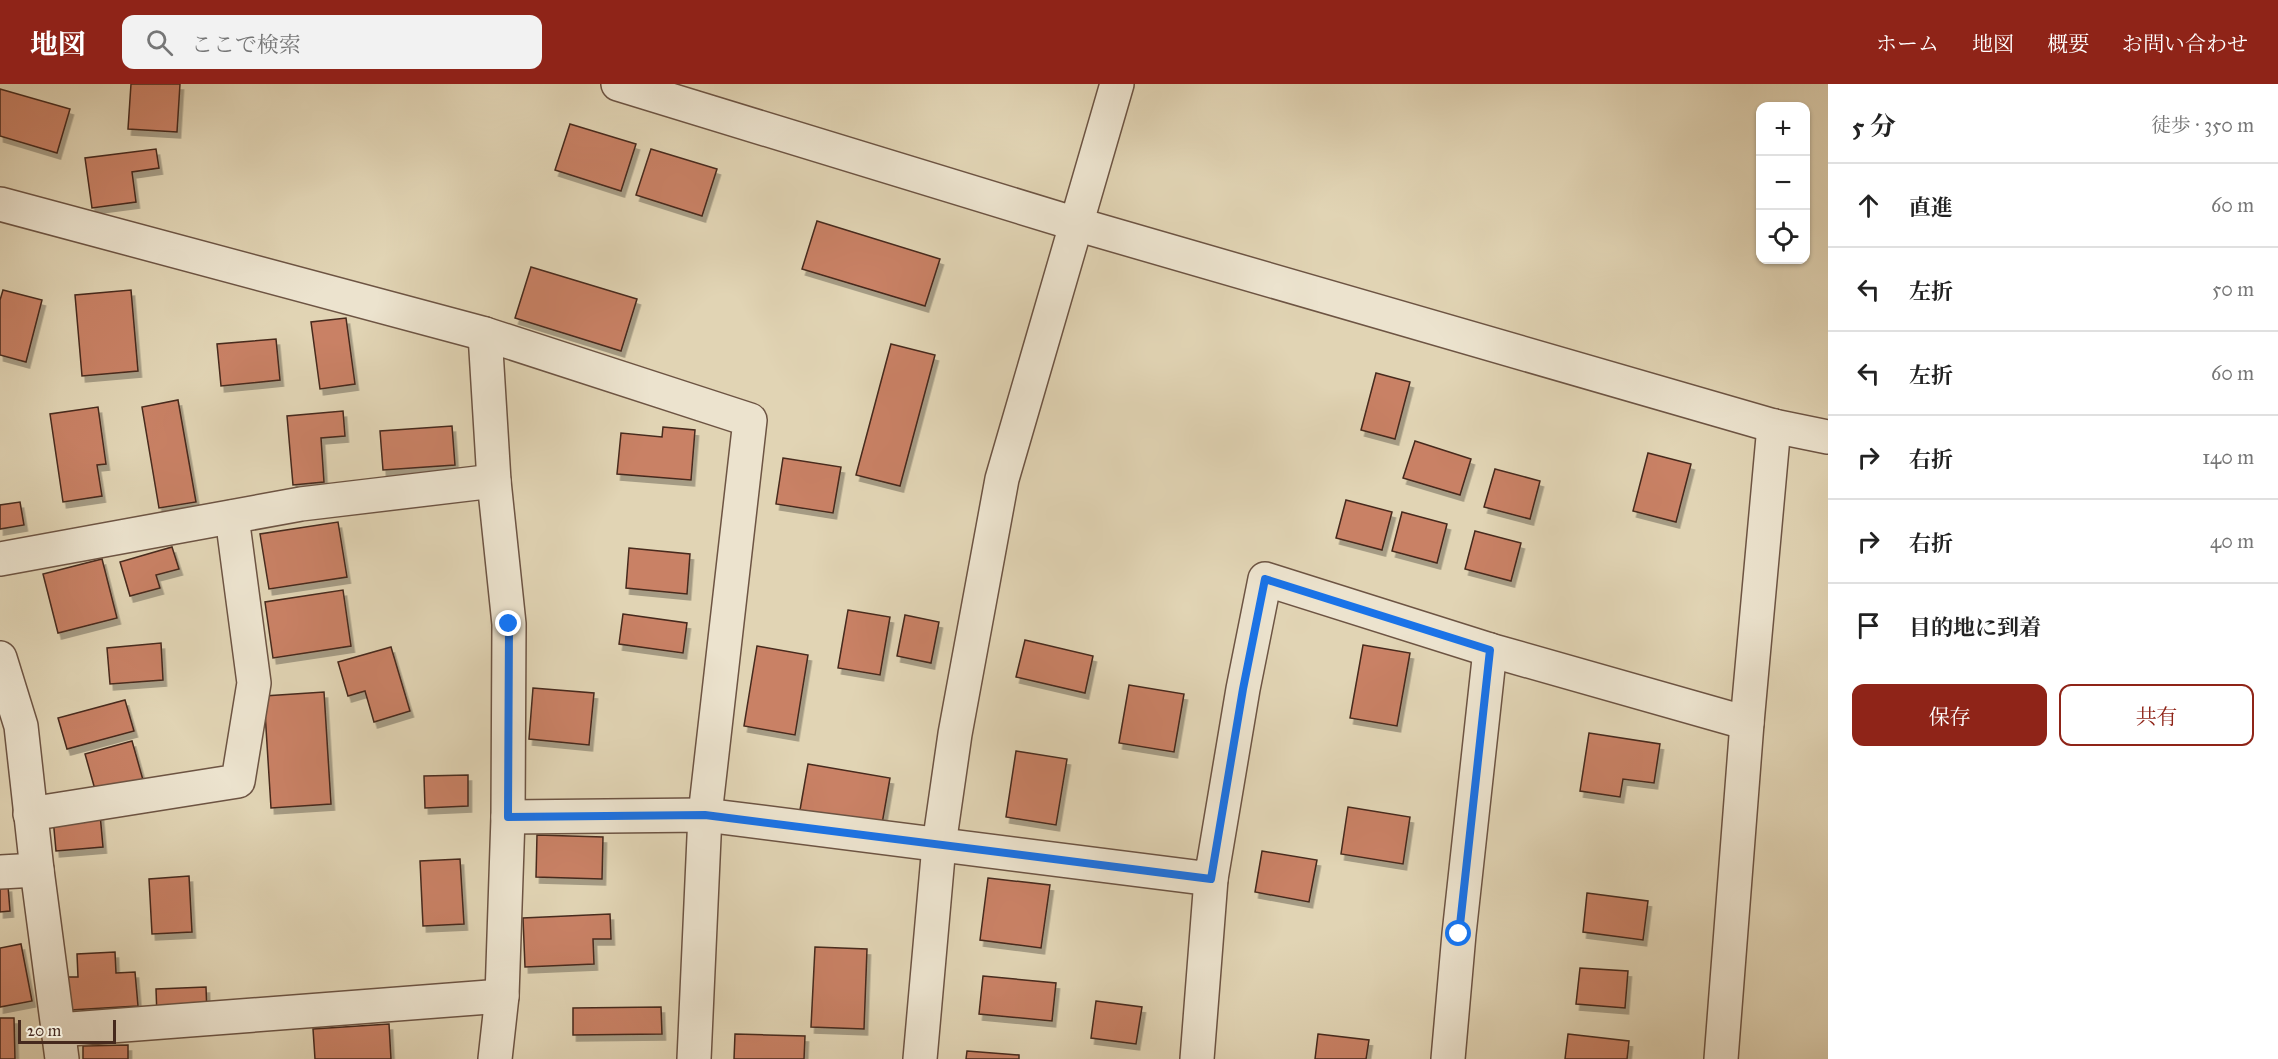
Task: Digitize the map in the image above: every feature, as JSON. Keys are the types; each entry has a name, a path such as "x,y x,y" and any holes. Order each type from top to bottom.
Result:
{"street":[{"path":"618,84 1076,224 1774,426 1817,435"},
{"path":"920,1059 939,845 955,734 1002,479 1117,84"},
{"path":"0,204 485,334 750,420 705,815 694,1059"},
{"path":"485,334 494,481 509,624 508,817 502,996 495,1059"},
{"path":"1721,1059 1747,723 1774,426"},
{"path":"0,559 300,504 494,481"},
{"path":"30,814 238,781 254,683 232,517"},
{"path":"1197,1059 1211,879 1243,689 1265,579 1490,650 1747,723"},
{"path":"1448,1059 1459,934 1490,650"},
{"path":"0,658 21,726 36,870 60,1045 502,996"},
{"path":"508,817 705,815 1211,879"},
{"path":"0,872 36,870"}],"building":[{"path":"131,84 180,84 177,132 128,129"},
{"path":"0,89 70,109 57,153 0,136"},
{"path":"570,124 636,144 621,191 555,170"},
{"path":"156,149 159,168 132,172 136,202 92,208 85,158"},
{"path":"651,149 717,169 702,216 636,195"},
{"path":"817,221 940,259 925,306 802,269"},
{"path":"531,267 637,299 621,351 515,318"},
{"path":"3,290 42,300 26,362 0,355 0,300"},
{"path":"131,290 138,371 82,376 75,295"},
{"path":"346,318 355,384 320,389 311,322"},
{"path":"276,339 280,380 221,386 217,344"},
{"path":"891,344 935,355 900,486 856,475"},
{"path":"1376,373 1410,382 1395,439 1361,430"},
{"path":"178,400 196,502 159,508 142,407"},
{"path":"98,407 106,464 97,465 102,496 63,502 50,414"},
{"path":"343,411 345,436 321,438 324,482 293,485 287,416"},
{"path":"452,426 455,465 383,470 380,431"},
{"path":"663,427 695,430 691,480 617,474 621,433 662,437"},
{"path":"1415,441 1471,459 1460,495 1403,478"},
{"path":"1648,453 1691,464 1676,522 1633,511"},
{"path":"783,458 841,467 833,513 776,504"},
{"path":"1495,469 1540,481 1530,519 1484,507"},
{"path":"1346,500 1392,512 1382,550 1336,538"},
{"path":"20,502 24,525 0,529 0,505"},
{"path":"1402,512 1447,524 1437,563 1392,551"},
{"path":"338,522 347,577 269,589 260,534"},
{"path":"1475,531 1521,543 1511,581 1465,569"},
{"path":"172,547 179,569 156,575 160,588 130,596 120,562"},
{"path":"629,548 690,554 687,594 626,588"},
{"path":"102,559 117,618 58,633 43,574"},
{"path":"343,590 351,646 273,658 265,602"},
{"path":"848,610 890,617 880,675 838,668"},
{"path":"623,614 687,623 683,653 619,644"},
{"path":"905,615 939,622 931,663 897,656"},
{"path":"1025,640 1093,656 1085,693 1016,677"},
{"path":"161,643 163,680 110,684 107,648"},
{"path":"1363,645 1410,653 1397,726 1350,718"},
{"path":"757,646 808,655 795,735 744,726"},
{"path":"391,647 410,711 374,722 365,691 348,696 338,662"},
{"path":"1129,685 1184,694 1174,752 1119,743"},
{"path":"533,688 594,693 589,745 529,739"},
{"path":"324,692 331,804 271,808 264,696"},
{"path":"125,700 134,731 67,749 58,718"},
{"path":"1589,733 1660,744 1654,783 1623,779 1620,797 1580,791"},
{"path":"132,741 143,780 96,793 85,754"},
{"path":"1016,751 1067,759 1056,825 1006,817"},
{"path":"808,764 890,778 882,824 800,810"},
{"path":"468,775 468,806 425,808 424,776"},
{"path":"1348,807 1410,817 1403,864 1341,854"},
{"path":"100,814 103,847 56,851 53,818"},
{"path":"537,835 603,837 602,879 536,877"},
{"path":"1262,851 1317,860 1309,902 1255,892"},
{"path":"460,859 464,924 423,926 420,861"},
{"path":"189,876 192,932 152,934 149,879"},
{"path":"988,878 1050,885 1041,948 980,940"},
{"path":"8,886 10,911 0,912 0,887"},
{"path":"1587,893 1648,901 1643,940 1583,932"},
{"path":"610,914 611,939 593,939 594,964 525,967 523,918"},
{"path":"21,944 32,1001 0,1007 0,948"},
{"path":"815,947 867,949 864,1029 811,1027"},
{"path":"115,952 116,973 135,972 138,1006 70,1010 68,977 78,977 77,954"},
{"path":"1580,968 1628,971 1625,1008 1576,1004"},
{"path":"983,976 1056,983 1052,1021 979,1014"},
{"path":"206,987 207,1014 157,1017 156,989"},
{"path":"1096,1001 1142,1007 1136,1044 1091,1038"},
{"path":"661,1007 662,1034 573,1035 573,1008"},
{"path":"0,1018 14,1018 15,1059 0,1059"},
{"path":"389,1024 391,1059 315,1059 313,1029"},
{"path":"735,1034 805,1036 804,1059 734,1059"},
{"path":"1318,1034 1369,1040 1366,1059 1315,1059"},
{"path":"1568,1034 1629,1041 1627,1059 1565,1059"},
{"path":"128,1045 128,1059 83,1059 83,1046"},
{"path":"967,1051 1019,1055 1019,1059 966,1059"}],"route":[{"path":"509,624 508,817 705,815 1211,879 1243,689 1265,579 1490,650 1459,934"}]}
